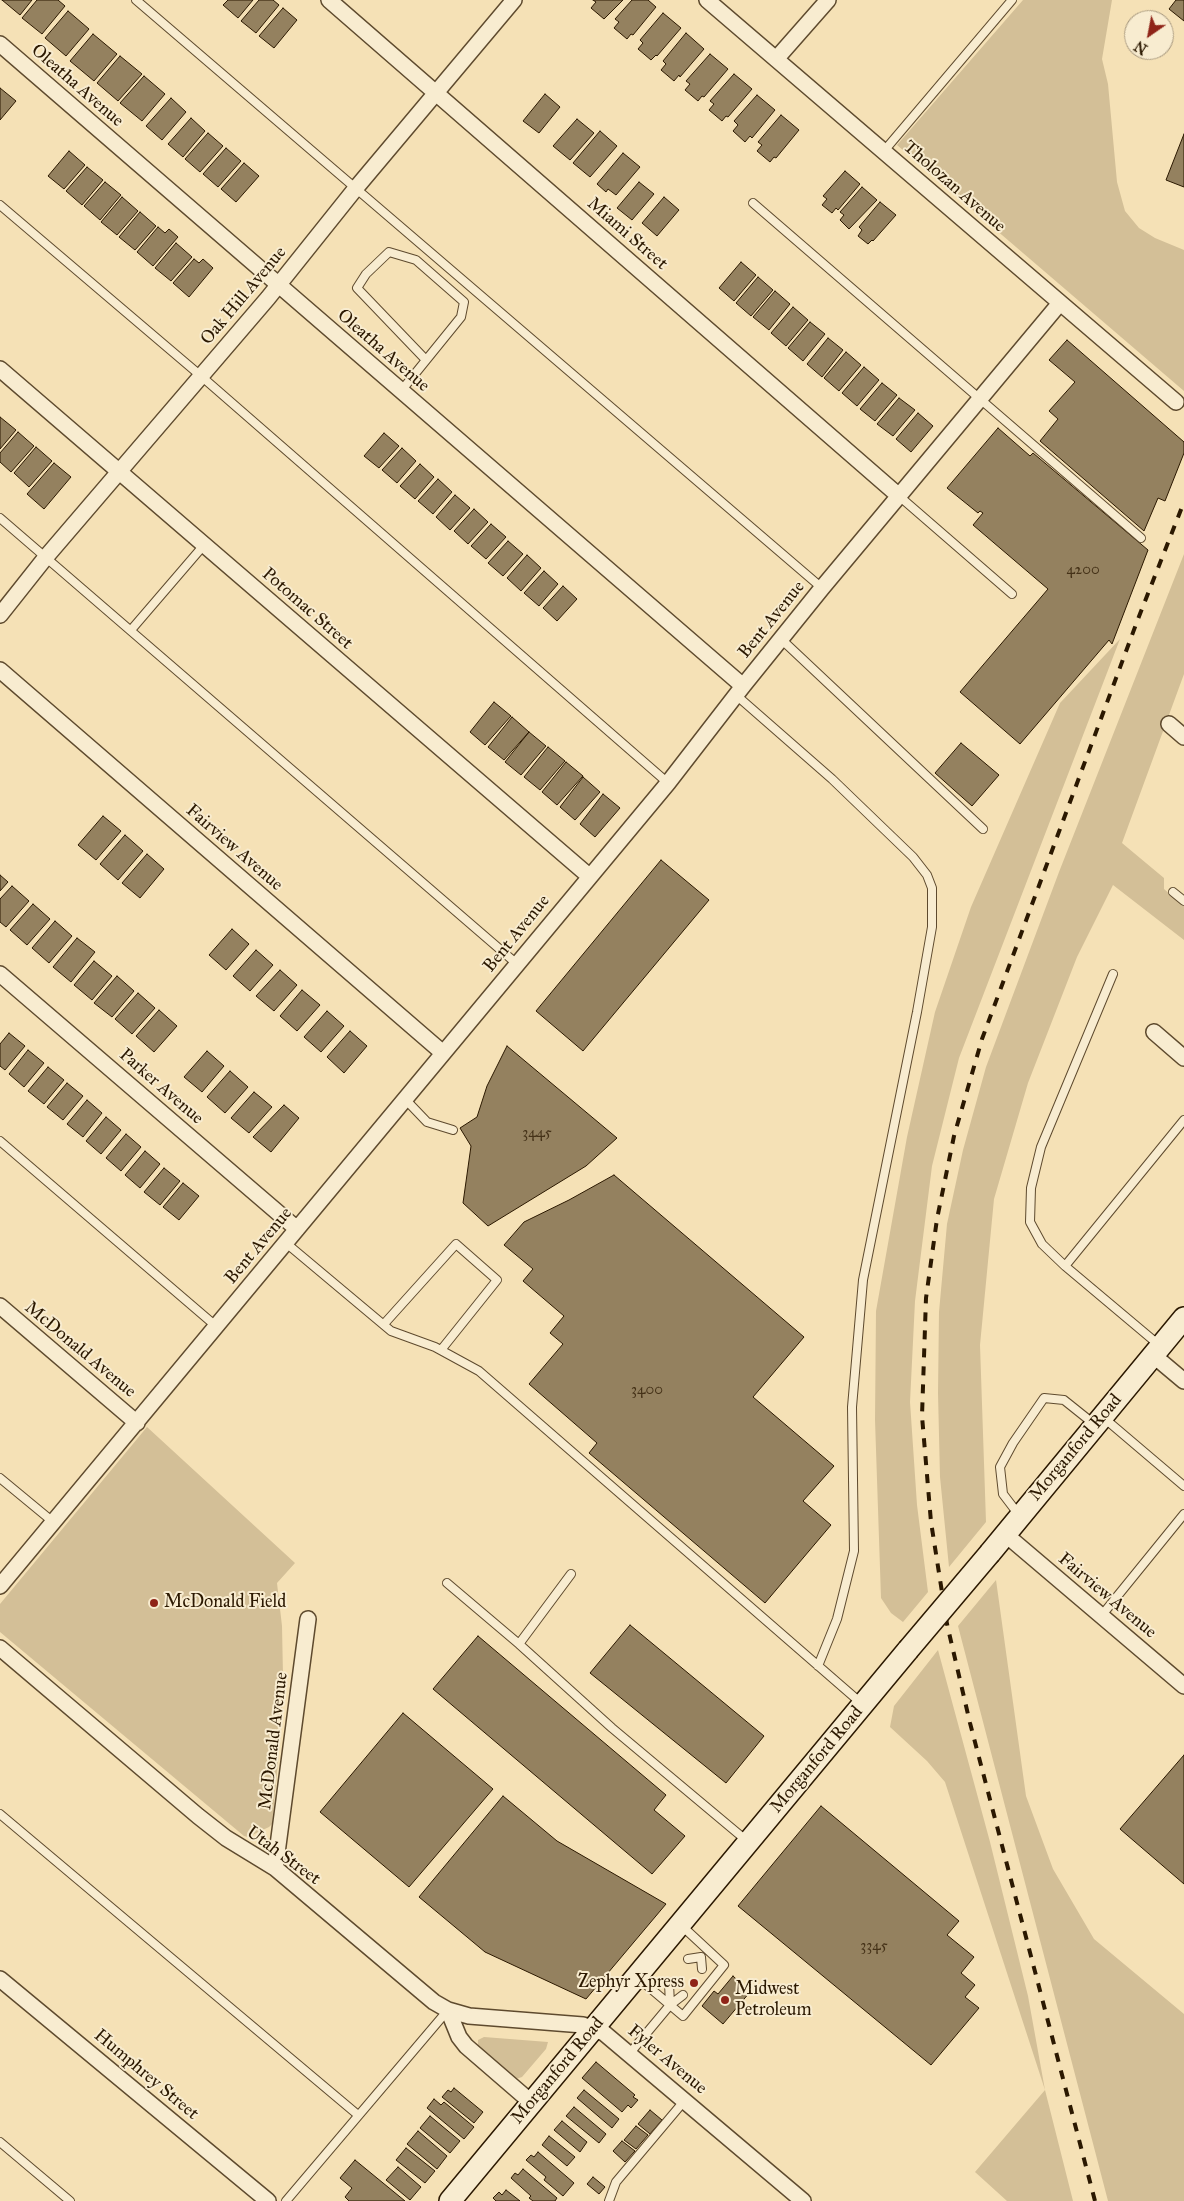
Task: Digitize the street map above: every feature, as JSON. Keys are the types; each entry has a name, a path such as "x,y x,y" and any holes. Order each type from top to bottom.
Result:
{"street":[{"name":"Miami Street","path":"329,0 899,496"},
{"name":"Oak Hill Avenue","path":"0,614 46,557 278,285 356,188 514,0"},
{"name":"Tholozan Avenue","path":"707,0 1176,402"},
{"path":"776,58 828,0"},
{"name":"Oleatha Avenue","path":"0,44 401,391 739,691"},
{"name":"Bent Avenue","path":"0,1586 668,783 822,588 1060,303"},
{"name":"Potomac Street","path":"0,369 589,876"},
{"name":"Fairview Avenue","path":"0,670 443,1053"},
{"path":"1169,724 1184,737"},
{"name":"Parker Avenue","path":"0,974 297,1229"},
{"path":"1154,1032 1184,1058"},
{"name":"McDonald Avenue","path":"0,1306 137,1423"},
{"name":"Morganford Road","path":"450,2201 1184,1318"},
{"path":"1157,1351 1184,1381"},
{"name":"Fairview Avenue","path":"1005,1534 1184,1686"},
{"name":"McDonald Avenue","path":"275,1868 308,1619"},
{"name":"Utah Street","path":"0,1648 211,1826 275,1868 420,1992 448,2010"},
{"name":"Humphrey Street","path":"0,1979 268,2201"},
{"path":"448,2010 459,2037 466,2046 532,2103"},
{"name":"Fyler Avenue","path":"448,2010 469,2016 571,2023 594,2028 630,2053 803,2201"}],"lane":[{"path":"136,0 822,588"},
{"path":"884,151 1012,0"},
{"path":"753,203 979,400 1142,538"},
{"path":"0,206 201,376 668,783"},
{"path":"401,391 461,317 464,302 416,260 389,252 366,274 358,288 426,360"},
{"path":"899,496 1012,594"},
{"path":"0,518 517,964"},
{"path":"131,630 204,544"},
{"path":"781,639 983,829"},
{"path":"739,691 913,857 927,875 932,888 932,926 917,1012 863,1280 852,1407 854,1551 837,1619 818,1666"},
{"path":"1173,892 1184,901"},
{"path":"1113,974 1045,1138 1031,1188 1030,1222 1042,1244 1157,1351"},
{"path":"405,1099 428,1122 453,1130"},
{"path":"1065,1266 1184,1120"},
{"path":"0,1141 217,1327"},
{"path":"286,1243 391,1331 441,1350 479,1371 863,1705"},
{"path":"384,1324 456,1244 497,1280 441,1350"},
{"path":"1020,1516 1002,1494 1000,1467 1013,1443 1044,1398 1064,1400 1099,1421 1184,1486"},
{"path":"0,1478 52,1522"},
{"path":"1102,1615 1184,1514"},
{"path":"1177,1523 1184,1530"},
{"path":"519,1644 570,1574"},
{"path":"447,1583 519,1644 612,1728 748,1842"},
{"path":"0,1814 358,2116"},
{"path":"637,1977 683,2016 724,1965 680,1925"},
{"path":"688,1960 701,1958 708,1950"},
{"path":"701,1958 702,1969"},
{"path":"668,1983 670,2005"},
{"path":"630,2053 670,2005 683,1995"},
{"path":"286,2201 448,2010"},
{"path":"609,2201 616,2182 685,2100"},
{"path":"0,2142 70,2201"}],"shaded area":[{"path":"1023,0 1112,0 1102,59 1108,84 1117,182 1125,211 1139,228 1155,238 1184,250 1184,391 897,145"},
{"path":"1184,554 1184,674 1122,843 1164,878 1164,889 1184,906 1184,940 1113,885 1077,957 1028,1083 994,1199 980,1345 986,1522 949,1567 940,1477 939,1312 947,1224 963,1150 986,1067 1059,872"},
{"path":"1120,639 959,1058 932,1166 915,1301 910,1402 917,1505 928,1592 903,1622 891,1613 881,1598 875,1420 876,1311 907,1137 935,1012 971,907 1060,703"},
{"path":"147,1427 295,1563 277,1583 282,1626 283,1676 281,1731 272,1824 248,1837 244,1836 0,1632 0,1604"},
{"path":"996,1580 1026,1796 1053,1869 1094,1939 1184,2014 1184,2201 1108,2201 958,1626"},
{"path":"938,1650 990,1842 1028,1996 1045,2090 945,1782 927,1761 890,1727 894,1706"},
{"path":"484,2037 548,2042 546,2049 522,2077 516,2079 478,2047 478,2040"},
{"path":"1045,2090 1073,2201 1007,2201 975,2172"}],"building":[{"path":"2,0 32,0 20,15"},
{"path":"37,0 58,0 65,6 42,34 22,18"},
{"path":"228,0 253,0 238,18 223,5"},
{"path":"259,0 273,0 279,5 256,33 241,21"},
{"path":"593,0 623,0 604,19 591,8 596,2"},
{"path":"632,0 648,0 656,7 633,35 631,34 627,39 614,28 619,22 615,19"},
{"path":"1176,0 1184,0 1184,21 1174,13 1174,10 1169,9"},
{"path":"283,8 297,20 274,48 259,36"},
{"path":"68,11 89,29 66,56 45,38"},
{"path":"663,13 681,28 657,56 651,60 638,49 643,43 640,40"},
{"path":"686,33 704,49 680,77 679,75 674,81 661,70 666,64 663,61"},
{"path":"93,34 117,54 94,81 70,61"},
{"path":"710,54 728,69 704,97 702,96 698,101 685,90 690,84 686,81"},
{"path":"120,56 142,74 118,101 97,83"},
{"path":"734,74 752,89 728,117 726,116 722,121 709,110 714,104 710,101"},
{"path":"144,76 165,94 142,121 120,103"},
{"path":"0,88 16,101 0,120"},
{"path":"545,94 560,107 539,133 523,121"},
{"path":"757,95 775,110 752,138 750,136 745,142 733,131 738,125 734,121"},
{"path":"171,98 186,112 162,140 146,126"},
{"path":"781,115 799,130 776,158 774,157 770,162 757,151 762,145 758,142"},
{"path":"191,118 205,131 183,157 168,144"},
{"path":"577,119 594,133 570,160 553,146"},
{"path":"600,131 617,146 590,177 573,163"},
{"path":"208,133 223,146 200,172 185,159"},
{"path":"1184,134 1184,187 1166,180"},
{"path":"226,148 241,161 218,187 203,174"},
{"path":"69,151 85,165 64,189 48,176"},
{"path":"623,153 640,167 616,195 608,189 606,192 597,184"},
{"path":"244,163 259,176 236,202 221,189"},
{"path":"87,167 103,180 82,205 66,191"},
{"path":"845,171 860,184 838,210 836,208 832,213 822,205 827,199 823,196"},
{"path":"105,182 121,195 100,220 84,206"},
{"path":"639,182 654,194 632,220 617,208"},
{"path":"862,187 877,200 849,229 840,220 844,215 840,212"},
{"path":"122,197 138,211 117,235 101,222"},
{"path":"664,197 679,210 657,236 642,223"},
{"path":"880,202 896,215 873,241 868,244 858,236 862,230 859,227"},
{"path":"140,212 156,226 135,250 119,237"},
{"path":"158,227 165,233 169,229 178,237 153,266 137,252"},
{"path":"176,243 192,257 171,281 155,268"},
{"path":"194,259 199,263 203,259 213,268 189,297 173,283"},
{"path":"741,262 756,275 734,301 719,288"},
{"path":"758,277 773,290 751,316 736,303"},
{"path":"775,291 790,304 769,330 753,317"},
{"path":"793,307 808,320 786,346 771,333"},
{"path":"810,322 825,334 803,361 788,348"},
{"path":"828,338 843,350 822,377 807,364"},
{"path":"1067,340 1184,442 1184,453 1165,501 1158,498 1144,531 1040,441 1058,419 1049,411 1075,382 1049,360"},
{"path":"846,352 861,365 839,391 824,378"},
{"path":"864,367 879,380 857,406 842,393"},
{"path":"882,383 897,395 875,421 860,409"},
{"path":"899,398 915,410 893,436 877,424"},
{"path":"918,413 933,426 911,452 896,439"},
{"path":"0,417 16,430 0,449"},
{"path":"998,428 1030,456 1033,453 1148,550 1112,644 1109,640 1020,744 960,692 1048,589 973,525 983,513 980,511 978,513 947,488"},
{"path":"18,432 34,446 11,472 0,462 0,453"},
{"path":"384,433 399,446 379,468 364,456"},
{"path":"36,447 52,461 29,487 14,473"},
{"path":"402,448 416,461 397,483 382,470"},
{"path":"54,463 71,477 44,509 27,494"},
{"path":"420,464 434,477 415,499 400,486"},
{"path":"438,479 452,492 433,514 418,501"},
{"path":"455,495 470,508 450,530 436,517"},
{"path":"474,509 488,522 468,544 454,531"},
{"path":"491,524 506,537 486,559 471,546"},
{"path":"508,541 523,554 503,576 488,563"},
{"path":"527,555 541,568 521,591 507,578"},
{"path":"544,571 558,584 539,606 524,593"},
{"path":"563,586 577,599 557,621 543,608"},
{"path":"494,702 511,716 485,745 470,732"},
{"path":"512,717 529,732 504,760 488,747"},
{"path":"529,732 546,746 521,775 505,762"},
{"path":"961,743 999,775 972,806 935,773"},
{"path":"548,747 565,761 540,790 524,777"},
{"path":"566,762 583,776 557,805 542,792"},
{"path":"583,777 600,792 575,820 560,807"},
{"path":"603,794 620,808 595,837 580,824"},
{"path":"103,816 121,831 96,860 78,845"},
{"path":"125,835 143,851 118,880 100,864"},
{"path":"147,854 164,869 140,898 122,883"},
{"path":"661,860 709,900 583,1051 536,1011"},
{"path":"0,875 8,882 0,891"},
{"path":"12,886 29,901 6,927 0,922 0,899"},
{"path":"33,904 50,919 27,945 10,930"},
{"path":"55,921 72,936 49,963 32,948"},
{"path":"232,929 249,944 226,970 209,955"},
{"path":"77,938 95,952 71,982 53,967"},
{"path":"256,950 273,965 250,991 233,976"},
{"path":"94,961 112,976 92,1000 74,985"},
{"path":"280,970 297,985 274,1011 256,996"},
{"path":"117,976 134,991 112,1017 94,1003"},
{"path":"302,990 320,1005 297,1031 280,1016"},
{"path":"138,993 155,1008 132,1034 115,1019"},
{"path":"159,1010 177,1026 154,1052 136,1036"},
{"path":"327,1011 344,1026 321,1052 304,1037"},
{"path":"350,1031 367,1046 344,1073 327,1057"},
{"path":"9,1033 25,1046 5,1070 0,1066 0,1044"},
{"path":"507,1046 617,1138 586,1166 488,1226 463,1203 471,1146 460,1128 477,1117 487,1086"},
{"path":"28,1050 44,1063 24,1087 9,1074"},
{"path":"207,1051 224,1066 202,1092 184,1077"},
{"path":"48,1067 64,1080 44,1104 28,1091"},
{"path":"230,1071 248,1087 225,1113 207,1097"},
{"path":"67,1083 83,1096 63,1120 47,1107"},
{"path":"254,1092 272,1107 249,1133 231,1118"},
{"path":"87,1100 102,1113 83,1137 67,1124"},
{"path":"284,1105 299,1118 271,1152 253,1137"},
{"path":"106,1117 121,1130 101,1154 86,1141"},
{"path":"126,1134 141,1147 121,1171 106,1158"},
{"path":"145,1151 160,1164 140,1188 125,1175"},
{"path":"164,1168 180,1181 160,1205 144,1192"},
{"path":"614,1175 804,1337 753,1397 834,1466 803,1501 831,1525 765,1603 589,1453 597,1443 529,1384 563,1344 550,1333 564,1316 523,1281 533,1269 504,1245 524,1222"},
{"path":"183,1183 199,1196 179,1220 163,1207"},
{"path":"630,1625 764,1736 726,1783 590,1673"},
{"path":"478,1636 666,1795 654,1810 685,1836 652,1874 433,1689"},
{"path":"403,1713 493,1789 409,1887 320,1812"},
{"path":"1184,1755 1184,1884 1120,1829"},
{"path":"503,1796 557,1841 666,1904 586,1999 485,1952 419,1897"},
{"path":"821,1806 959,1921 947,1935 974,1957 961,1973 975,1985 965,1997 979,2008 931,2065 738,1906"},
{"name":"Midwest Petroleum","path":"733,1976 750,1992 723,2024 702,2006 714,1991 718,1994"},
{"path":"596,2062 635,2095 633,2097 638,2100 631,2108 628,2105 622,2112 582,2078"},
{"path":"454,2088 483,2112 474,2123 442,2097 448,2090 451,2092"},
{"path":"584,2090 619,2119 612,2128 577,2098"},
{"path":"434,2099 441,2105 444,2102 474,2127 464,2139 427,2108"},
{"path":"574,2107 606,2134 599,2143 566,2116"},
{"path":"650,2110 662,2120 650,2134 638,2124"},
{"path":"430,2116 460,2141 450,2153 420,2128"},
{"path":"562,2121 587,2142 580,2152 554,2130"},
{"path":"636,2126 648,2135 636,2149 624,2140"},
{"path":"418,2131 447,2156 437,2169 407,2144"},
{"path":"549,2136 575,2157 567,2166 542,2145"},
{"path":"622,2141 635,2151 625,2162 613,2151"},
{"path":"406,2148 435,2171 425,2183 396,2160"},
{"path":"538,2152 574,2183 563,2196 544,2180 546,2177 526,2160 531,2155 534,2157"},
{"path":"355,2160 405,2201 349,2201 345,2197 352,2188 340,2178"},
{"path":"398,2167 421,2187 410,2200 386,2180"},
{"path":"523,2169 557,2198 555,2201 533,2201 529,2198 531,2196 511,2178 515,2173 518,2175"},
{"path":"593,2177 605,2187 599,2194 587,2184"},
{"path":"506,2190 520,2201 496,2201 493,2198 499,2192 502,2195"}],"railway":[{"path":"1095,2201 970,1723 947,1624 931,1522 922,1416 926,1298 937,1219 954,1136 982,1039 1138,619 1184,502"}],"place":[{"name":"McDonald Field","path":"154,1603"},
{"name":"Zephyr Xpress","path":"694,1983"},
{"name":"Midwest Petroleum","path":"725,2000"}]}
